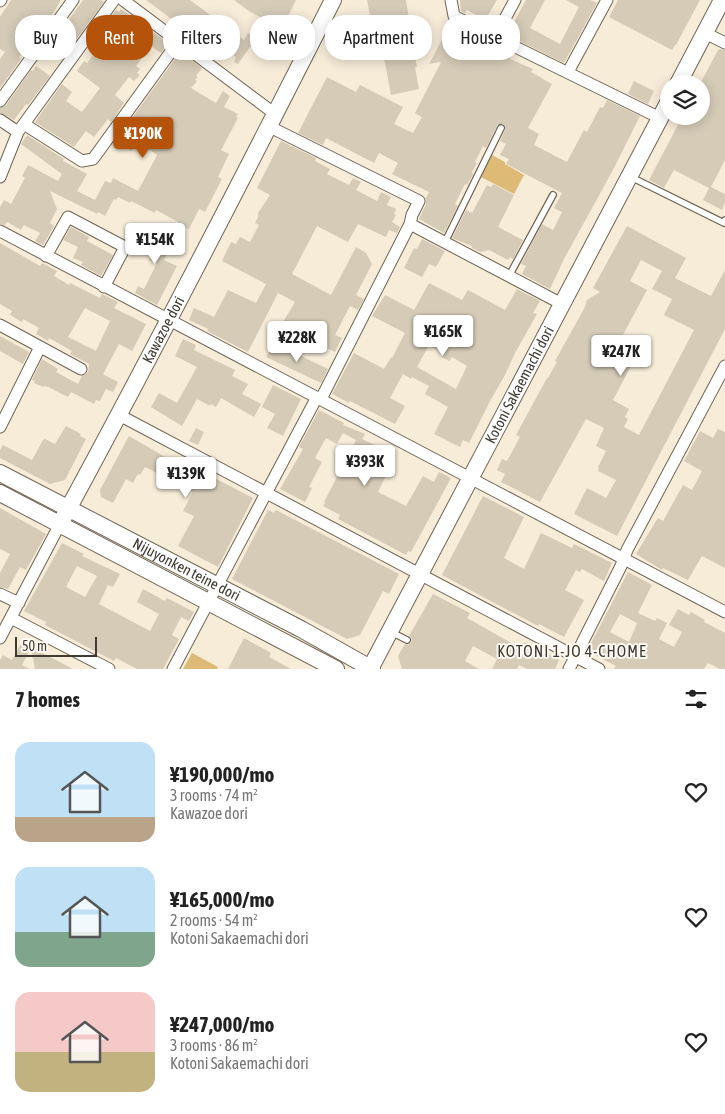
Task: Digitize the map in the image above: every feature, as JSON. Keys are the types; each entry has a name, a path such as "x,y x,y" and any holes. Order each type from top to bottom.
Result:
{"street":[{"path":"0,101 73,0"},
{"path":"0,177 21,128 114,0"},
{"path":"123,0 163,31"},
{"name":"Kawazoe dori","path":"60,524 119,416 333,0"},
{"path":"451,0 454,15"},
{"path":"507,15 515,0"},
{"path":"568,72 607,0"},
{"path":"683,75 722,0"},
{"path":"705,33 725,43"},
{"path":"520,49 660,118"},
{"path":"0,120 21,128 82,161 93,159 165,60"},
{"path":"173,669 266,493 319,398 410,224 419,201 272,121 199,60"},
{"name":"Kotoni Sakaemachi dori","path":"371,669 660,118"},
{"path":"46,256 68,217 125,248 104,287"},
{"path":"410,224 562,304"},
{"path":"0,231 725,612"},
{"path":"0,325 81,369"},
{"path":"0,427 40,347"},
{"path":"569,669 627,550 725,366"},
{"path":"119,416 599,669"},
{"name":"Nijuyonken teine dori","path":"0,473 300,629 371,669"},
{"name":"Nijuyonken teine dori","path":"0,493 336,669"},
{"path":"0,638 60,524"},
{"path":"0,594 18,603"},
{"path":"11,618 109,669"}],"lane":[{"path":"445,242 501,128"},
{"path":"630,176 724,223 725,220"},
{"path":"509,276 553,195"},
{"path":"390,632 407,640"}],"shaded area":[{"path":"492,155 524,175 514,194 481,177"},
{"path":"192,653 218,667 217,669 183,669"}],"building":[{"path":"11,0 61,0 52,15 15,15 15,60 20,60 0,88 0,59 5,52 0,49 0,17"},
{"path":"83,0 101,0 104,2 94,15 86,15 86,26 76,40 76,15 72,15"},
{"path":"146,0 190,0 210,15 166,15"},
{"path":"234,0 296,0 288,15 256,15"},
{"path":"367,0 406,0 408,15 370,15"},
{"path":"460,0 497,0 488,15 476,15 467,10 465,13 461,11"},
{"path":"526,0 545,0 530,28 560,44 579,7 566,0 590,0 597,3 564,63 520,41 520,15 518,15"},
{"path":"618,0 700,0 672,50 609,17"},
{"path":"121,9 129,15 112,15 116,10 119,12"},
{"path":"153,32 163,39 163,50 161,53 153,47"},
{"path":"248,33 250,34 250,47 238,64 234,62 235,60 240,60 240,37 244,40"},
{"path":"442,39 442,60 512,60 533,69 531,72 552,84 528,128 539,134 534,145 567,162 584,130 587,132 600,107 603,108 607,100 640,116 550,289 522,274 526,266 521,264 542,224 553,230 562,212 554,208 562,193 506,164 509,159 500,155 506,144 500,141 505,130 503,124 498,124 486,148 483,146 475,162 477,163 472,172 473,175 467,185 465,184 455,204 458,206 444,233 419,219 429,192 392,174 398,163 379,153 374,163 326,138 323,145 298,133 327,77 356,92 360,85 403,107 394,124 413,133 422,117 415,113 441,62 429,64"},
{"path":"718,50 725,50 725,160 711,187 725,194 725,203 722,210 703,200 709,188 674,170 664,188 649,180 678,125 710,125 710,75 705,75"},
{"path":"89,60 140,60 136,66 140,69 137,73 140,75 134,81 129,77 115,95 124,103 111,122 108,119 94,137 86,131 74,147 35,122 62,84 72,92 66,101 82,112 100,88 77,71 84,61 87,63"},
{"path":"174,60 191,60 202,68 196,76 198,77 195,80 197,81 191,88 216,103 223,91 230,96 224,107 238,114 236,117 238,118 221,150 229,154 218,177 222,179 205,212 199,209 189,229 179,225 180,223 156,210 155,213 118,197 116,200 114,199 105,216 50,191 57,209 50,223 54,226 43,245 35,241 40,233 24,225 21,230 7,222 5,225 0,224 0,207 4,200 11,204 25,178 22,176 28,165 58,181 62,174 21,144 27,135 64,159 63,161 87,174 77,191 95,200 105,181 111,183 113,178 138,191 157,155 138,141 131,151 116,140"},
{"path":"384,60 416,60 417,67 415,67 419,89 391,95"},
{"path":"36,66 50,76 28,105 26,104 14,120 0,113 0,108 6,105 31,70 33,71"},
{"path":"634,81 654,91 648,104 628,94"},
{"path":"281,141 316,158 315,161 330,169 327,174 349,185 353,178 361,182 356,190 377,201 381,192 391,197 387,205 396,209 394,214 396,215 392,222 400,227 397,233 389,230 386,237 358,224 348,242 317,226 292,274 331,295 356,247 366,253 372,264 356,295 364,299 358,310 350,306 335,335 342,338 335,352 280,327 295,302 278,293 248,352 189,320 194,308 214,317 228,290 256,303 266,284 222,261 231,242 236,244 240,237 250,242 259,225 255,223 258,213 270,195 257,188"},
{"path":"493,184 514,195 498,227 523,240 513,259 510,257 508,260 489,250 480,252 472,248 472,246 452,238 466,210 472,213 487,185 491,187"},
{"path":"136,224 173,244 164,260 177,266 157,305 135,293 138,286 144,289 157,263 149,260 154,249 130,236"},
{"path":"627,226 686,258 675,278 711,296 725,270 725,329 617,536 574,514 587,488 606,498 616,480 598,471 606,451 596,446 604,428 586,419 540,502 501,482 505,474 497,470 502,459 507,461 520,437 516,435 557,362 555,361 587,300 600,292 593,288","holes":["641,260 662,271 652,289 672,299 664,315 694,330 639,435 624,427 628,419 625,417 629,409 613,400 631,366 615,357 620,348 617,346 647,290 630,281"]},
{"path":"71,227 89,237 87,241 113,255 101,276 81,265 83,262 73,258 78,247 63,240"},
{"path":"422,239 445,251 436,267 429,264 422,277 404,268 414,248 417,249"},
{"path":"0,243 40,266 42,263 57,271 54,276 69,285 70,283 100,298 102,294 118,302 114,308 146,324 132,351 119,344 103,374 118,382 113,392 106,389 100,401 96,400 94,404 71,392 68,397 48,387 34,383 35,381 32,380 42,359 58,369 56,372 78,384 82,376 88,372 89,364 70,354 72,351 49,338 48,341 36,334 39,328 23,319 22,322 10,315 12,311 0,304","holes":["85,308 110,321 96,351 68,337"]},
{"path":"429,283 462,300 468,290 505,310 517,289 540,301 533,313 537,314 469,443 463,440 460,447 434,434 448,407 425,394 429,386 412,377 411,379 403,374 390,398 405,406 395,424 332,394 354,353 384,369 392,358 405,333 372,316 385,295 414,310","holes":["429,345 444,353 442,357 449,361 452,357 467,366 456,389 417,367"]},
{"path":"0,336 29,352 23,364 0,351"},
{"path":"183,339 196,345 194,350 235,370 232,376 248,384 242,394 261,404 254,417 221,398 216,407 197,399 182,426 151,407 159,393 177,403 197,367 175,356"},
{"path":"274,343 328,369 321,383 266,357"},
{"path":"273,385 301,399 283,436 267,428 275,414 262,407"},
{"path":"319,410 344,423 343,425 365,434 362,439 396,455 378,492 406,506 423,476 434,482 439,472 451,478 411,552 408,551 406,555 338,519 340,515 323,506 356,440 343,433 337,444 326,438 315,458 322,462 309,487 312,488 305,502 280,489 303,449 299,447"},
{"path":"66,426 86,439 65,480 50,484 0,458 0,450 3,445 32,460 43,440 45,439 55,444"},
{"path":"196,428 204,432 198,445 189,441"},
{"path":"718,429 725,432 725,568 702,556 688,580 663,568 662,570 636,554 658,518 663,521 683,485 692,490 702,471 684,461 700,431 713,438"},
{"path":"129,436 172,461 173,457 181,461 179,466 200,477 203,472 253,498 218,567 178,546 194,516 183,511 193,492 145,467 133,483 126,479 113,503 101,497 100,490"},
{"path":"483,496 524,517 504,558 524,569 541,533 572,548 574,544 612,563 604,581 582,569 580,572 576,570 565,590 584,600 564,637 539,624 538,626 442,575"},
{"path":"0,508 46,534 26,570 20,567 8,589 0,587 0,573 10,554 0,549"},
{"path":"268,510 274,513 276,510 399,574 389,594 383,591 360,635 347,639 232,579"},
{"path":"62,543 84,554 82,556 120,574 113,587 108,585 99,604 150,631 159,614 137,602 143,589 165,601 167,598 194,612 189,621 181,617 172,635 179,639 163,669 137,669 116,658 114,661 45,625 46,622 24,611","holes":["77,566 97,576 85,597 66,587"]},
{"path":"628,572 652,585 638,613 655,621 657,618 667,623 659,639 674,647 682,632 669,625 678,609 689,615 691,612 705,620 704,622 725,633 725,669 720,669 708,663 704,669 614,669 616,666 587,651","holes":["620,614 637,623 629,642 610,632"]},
{"path":"433,594 470,613 467,618 520,648 524,642 559,660 555,669 527,669 519,665 517,669 492,669 497,659 473,646 465,661 479,669 402,669 398,656 405,644 408,645 411,642 412,639 409,636"},
{"path":"244,638 271,653 269,657 291,669 228,669"},
{"path":"23,640 32,645 31,647 73,669 35,669 31,648 22,665 30,669 0,669 0,660 3,655 12,660"}],"district":[{"name":"KOTONI 1-JO 4-CHOME","path":"572,651"}]}
